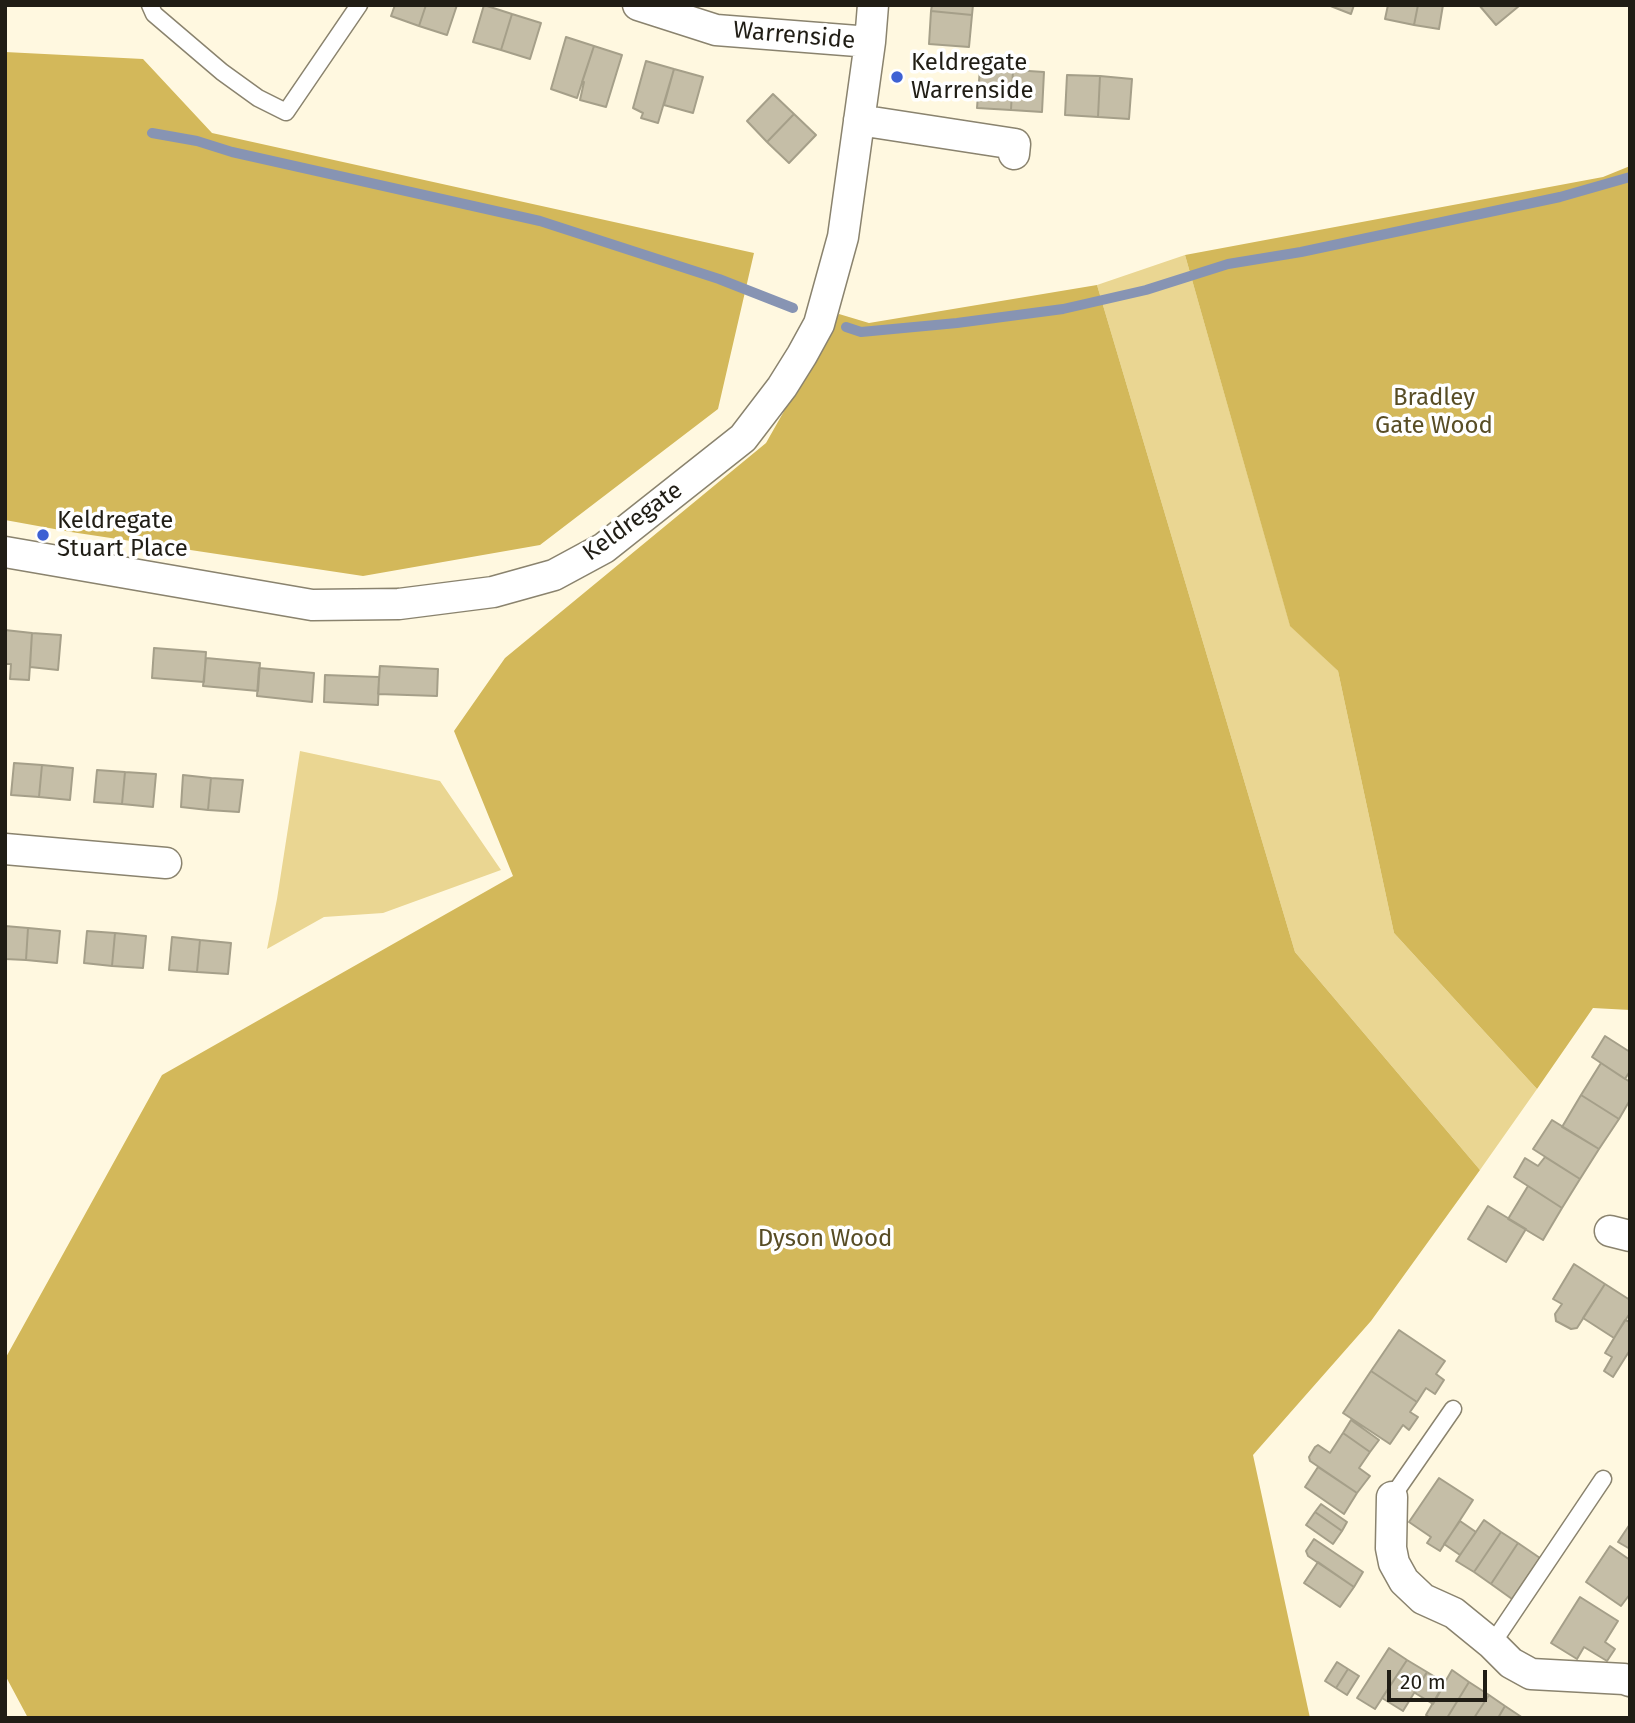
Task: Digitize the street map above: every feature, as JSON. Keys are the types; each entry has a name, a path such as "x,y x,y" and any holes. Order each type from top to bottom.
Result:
{"street":[{"name":"Warrenside","path":"638,5 716,30 870,42"},
{"name":"Keldregate","path":"5,552 312,605 399,604 493,592 554,575 604,548 743,438 782,387 819,324 843,237 873,5"},
{"path":"859,120 1015,144 1014,155"},
{"path":"5,849 166,863"},
{"path":"1392,1497 1391,1548 1394,1563 1404,1581 1423,1599 1454,1614 1511,1663 1531,1674 1630,1681"}],"lane":[{"path":"150,5 154,13 222,72 258,98 286,112 359,5"},
{"path":"1392,1497 1453,1409"},
{"path":"1492,1644 1603,1479"}],"shaded area":[{"path":"1185,255 1290,625 1338,671 1394,933 1537,1089 1480,1170 1295,952 1097,285"},
{"path":"300,751 440,781 501,870 383,913 324,917 267,949"}],"green space":[{"path":"5,52 143,59 212,133 754,253 718,409 540,545 363,576 5,520"},
{"name":"Bradley Gate Wood","path":"1630,166 1630,1010 1593,1008 1537,1089 1394,933 1338,671 1290,626 1185,255 1603,177"},
{"name":"Dyson Wood","path":"1097,285 1295,952 1480,1170 1371,1321 1253,1455 1310,1718 28,1718 5,1675 5,1359 162,1075 513,876 454,731 505,658 766,443 839,314 869,323"}],"building":[{"path":"395,5 426,5 419,26 391,16"},
{"path":"426,5 457,5 447,35 419,26"},
{"path":"484,5 512,14 501,50 473,42"},
{"path":"932,5 973,5 972,15 931,11"},
{"path":"1328,5 1354,5 1351,14"},
{"path":"1388,5 1418,5 1414,25 1385,19"},
{"path":"1418,5 1443,5 1439,29 1414,25"},
{"path":"1479,5 1518,5 1519,6 1496,25"},
{"path":"931,11 972,15 969,47 929,44"},
{"path":"512,14 541,23 530,59 501,50"},
{"path":"566,37 594,46 577,98 551,89"},
{"path":"594,46 622,55 606,107 580,100 582,82"},
{"path":"646,61 674,69 658,123 641,118 643,113 633,108"},
{"path":"980,68 1013,70 1011,110 977,108"},
{"path":"674,69 703,77 693,113 664,105"},
{"path":"1013,70 1044,72 1042,112 1011,110"},
{"path":"1067,75 1100,76 1098,117 1065,115"},
{"path":"1100,76 1132,79 1129,119 1098,117"},
{"path":"773,94 794,114 767,142 747,121"},
{"path":"794,114 816,135 789,163 767,142"},
{"path":"5,630 32,633 29,680 10,679 11,664 5,664"},
{"path":"32,633 61,635 58,670 30,667"},
{"path":"154,648 206,652 204,682 152,678"},
{"path":"206,658 260,663 258,691 203,686"},
{"path":"380,666 438,669 437,696 378,694"},
{"path":"259,668 314,673 312,702 257,696"},
{"path":"325,675 379,677 378,705 324,702"},
{"path":"14,763 42,765 39,797 11,795"},
{"path":"42,765 73,768 70,800 39,797"},
{"path":"97,770 125,772 122,804 94,802"},
{"path":"125,772 156,774 153,807 122,804"},
{"path":"183,775 211,778 208,810 181,807"},
{"path":"211,778 243,780 239,812 208,810"},
{"path":"5,926 28,928 26,960 5,959"},
{"path":"28,928 60,931 57,963 26,960"},
{"path":"87,931 115,933 112,966 84,963"},
{"path":"115,933 146,936 143,968 112,966"},
{"path":"172,937 200,940 197,972 169,970"},
{"path":"200,940 231,943 228,974 197,972"},
{"path":"1605,1036 1630,1052 1630,1071 1625,1079 1592,1057"},
{"path":"1601,1063 1630,1082 1630,1100 1619,1119 1581,1095"},
{"path":"1581,1095 1619,1119 1599,1149 1562,1127"},
{"path":"1552,1120 1599,1149 1580,1179 1533,1149"},
{"path":"1545,1157 1580,1179 1562,1208 1514,1177 1525,1158 1538,1166"},
{"path":"1528,1186 1562,1208 1543,1240 1508,1219"},
{"path":"1488,1206 1526,1229 1506,1262 1468,1239"},
{"path":"1574,1264 1605,1284 1577,1328 1571,1329 1556,1321 1555,1314 1562,1304 1553,1299"},
{"path":"1605,1284 1630,1300 1630,1313 1614,1338 1583,1318"},
{"path":"1625,1320 1630,1322 1630,1350 1613,1377 1604,1371 1612,1357 1605,1353"},
{"path":"1399,1330 1445,1361 1436,1374 1444,1380 1435,1394 1426,1388 1417,1402 1371,1371"},
{"path":"1371,1371 1417,1402 1410,1412 1418,1417 1409,1430 1403,1425 1390,1444 1343,1413"},
{"path":"1351,1420 1379,1440 1370,1452 1343,1433"},
{"path":"1343,1433 1370,1452 1359,1468 1370,1476 1357,1493 1310,1461 1309,1457 1318,1445 1330,1453"},
{"path":"1318,1467 1357,1493 1344,1514 1305,1487"},
{"path":"1439,1478 1473,1500 1440,1551 1427,1543 1431,1537 1409,1522"},
{"path":"1321,1504 1347,1522 1342,1531 1315,1512"},
{"path":"1315,1512 1342,1531 1333,1544 1306,1525"},
{"path":"1484,1520 1501,1532 1474,1572 1456,1561"},
{"path":"1460,1521 1476,1532 1460,1555 1444,1544"},
{"path":"1630,1524 1630,1549 1618,1542"},
{"path":"1501,1532 1518,1543 1491,1584 1474,1572"},
{"path":"1314,1539 1363,1572 1354,1587 1308,1556 1306,1551"},
{"path":"1518,1543 1540,1558 1512,1599 1491,1584"},
{"path":"1610,1546 1630,1560 1630,1594 1621,1606 1586,1582"},
{"path":"1318,1562 1354,1587 1340,1607 1304,1583"},
{"path":"1580,1597 1618,1621 1605,1642 1615,1649 1607,1661 1584,1647 1577,1659 1551,1643"},
{"path":"1389,1648 1407,1660 1375,1709 1357,1698"},
{"path":"1407,1660 1427,1672 1403,1711 1382,1698"},
{"path":"1337,1662 1348,1669 1336,1688 1325,1681"},
{"path":"1348,1669 1359,1676 1347,1695 1336,1688"},
{"path":"1452,1670 1469,1682 1447,1718 1430,1718 1426,1715"},
{"path":"1427,1672 1445,1683 1433,1704 1415,1693"},
{"path":"1469,1682 1489,1695 1474,1718 1447,1718"},
{"path":"1489,1695 1505,1706 1498,1718 1474,1718"},
{"path":"1505,1706 1523,1718 1498,1718"}],"waterway":[{"path":"152,133 197,141 232,152 540,221 719,279 793,308"},
{"path":"846,327 861,332 1063,309 1146,290 1228,264 1301,252 1560,197 1630,177"}],"place":[{"name":"Keldregate Warrenside","path":"897,77"},
{"name":"Keldregate Stuart Place","path":"43,535"}]}
